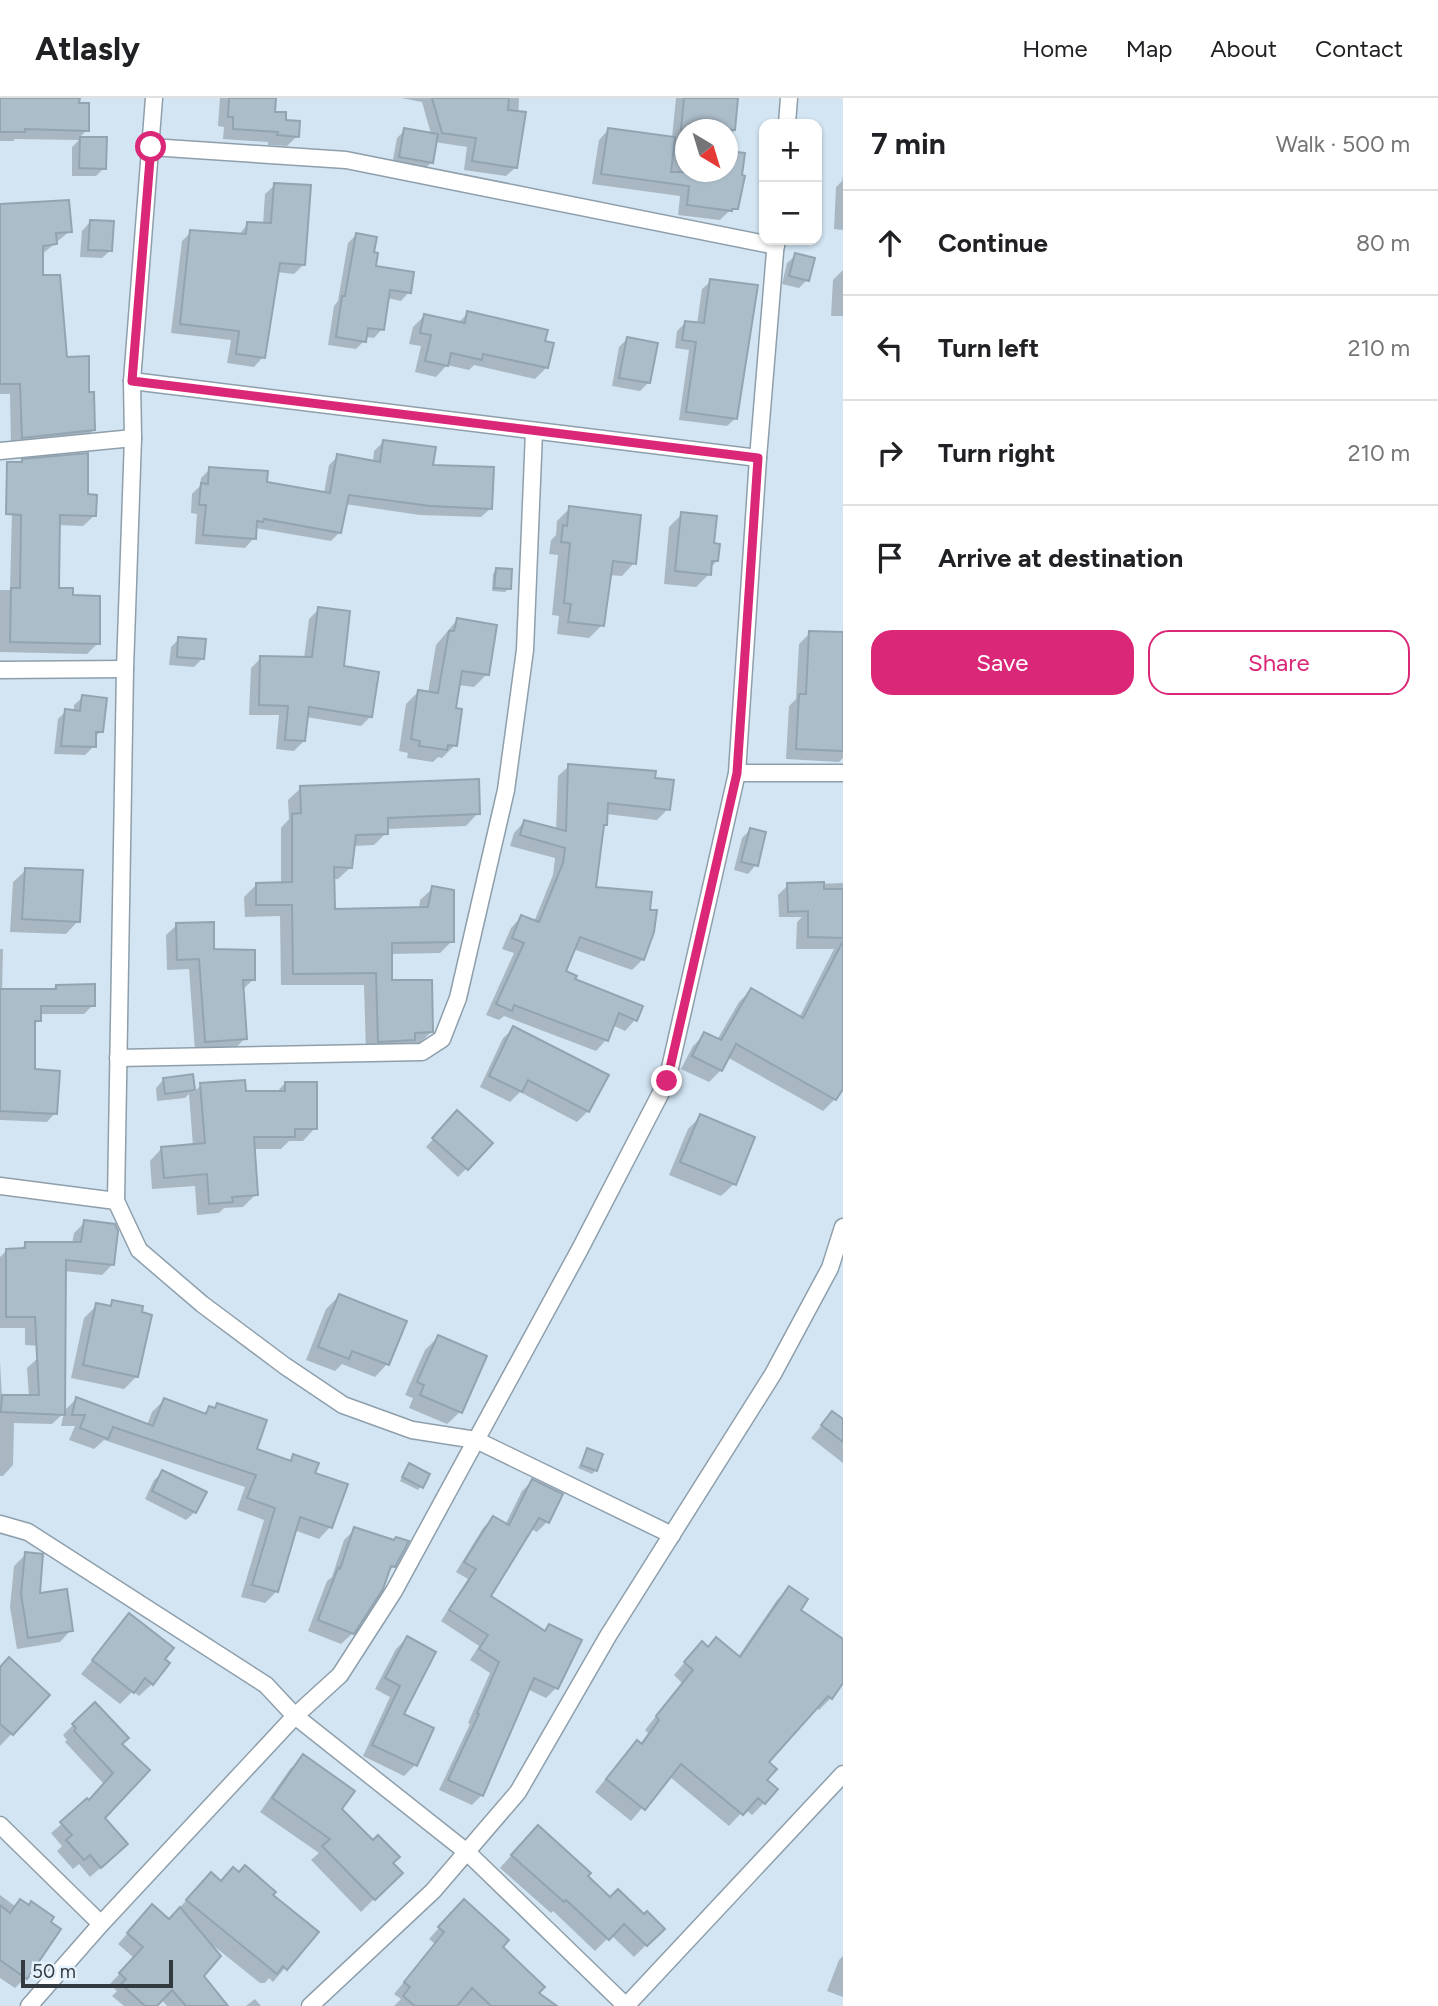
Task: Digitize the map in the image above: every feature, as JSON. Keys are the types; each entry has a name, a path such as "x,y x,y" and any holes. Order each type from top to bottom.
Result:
{"street":[{"path":"154,98 132,381 133,438 125,669 116,1201 139,1250 212,1311 343,1405 412,1430 476,1440 673,1535"},
{"path":"787,119 789,98"},
{"path":"151,147 346,160 759,240"},
{"path":"29,2006 101,1924 295,1716 340,1675 394,1591 580,1249 667,1081 737,773 758,458 776,245"},
{"path":"132,381 758,458"},
{"path":"118,1058 422,1052 442,1039 458,998 506,790 525,650 534,432"},
{"path":"0,451 133,438"},
{"path":"0,670 125,669"},
{"path":"737,773 843,773"},
{"path":"0,1186 116,1201"},
{"path":"310,2006 433,1891 518,1792 608,1636 773,1374 830,1268 843,1227"},
{"path":"0,1524 28,1532 266,1685 295,1716 468,1853 626,2006 843,1774"},
{"path":"0,1825 101,1924"}],"building":[{"path":"0,98 80,98 79,103 89,103 89,131 25,129 25,132 0,132"},
{"path":"229,98 276,98 275,112 286,112 286,120 300,121 299,137 277,135 278,132 233,129 233,117 228,117"},
{"path":"432,98 509,98 508,110 526,112 517,168 472,161 476,138 442,133"},
{"path":"684,98 738,98 736,119 682,119"},
{"path":"404,128 438,134 433,163 399,157"},
{"path":"608,128 675,137 671,172 675,172 675,182 738,182 738,152 745,153 742,175 745,176 738,209 732,211 687,205 689,186 601,174"},
{"path":"80,137 107,137 106,169 79,168"},
{"path":"274,183 311,185 305,265 280,263 265,358 236,354 239,331 180,324 190,230 246,234 247,222 271,223"},
{"path":"69,200 72,232 56,233 57,244 43,246 43,275 60,275 67,357 89,356 89,392 94,392 95,430 22,438 20,384 0,384 0,204"},
{"path":"90,220 114,221 112,251 88,250"},
{"path":"356,233 377,237 374,252 378,253 376,266 414,272 411,293 390,290 384,330 368,328 366,342 336,337"},
{"path":"795,253 815,258 809,281 789,276"},
{"path":"710,279 758,285 737,419 686,412 696,342 682,340 685,321 704,323"},
{"path":"467,311 548,330 545,341 554,343 548,368 483,354 482,360 451,353 448,366 425,361 431,335 420,333 424,314 465,323"},
{"path":"627,337 658,343 650,383 619,378"},
{"path":"383,440 436,447 433,465 494,467 492,509 430,506 349,495 341,533 264,519 263,522 257,521 256,539 203,535 206,505 199,505 201,483 208,484 209,467 268,471 267,482 330,493 337,454 380,462"},
{"path":"88,453 88,494 97,495 96,516 60,515 59,588 73,588 73,595 100,596 100,644 10,642 11,588 20,588 21,515 6,514 7,462"},
{"path":"569,506 641,515 636,564 613,561 604,626 568,622 571,604 564,603 570,543 561,542 563,525 567,526"},
{"path":"681,512 717,516 714,543 720,544 718,561 712,561 711,575 675,571"},
{"path":"496,568 512,569 511,589 494,588"},
{"path":"318,607 350,611 344,666 379,672 372,717 309,707 305,741 285,740 288,706 259,705 260,656 312,657"},
{"path":"457,618 497,625 489,675 462,671 456,708 462,709 457,746 448,745 447,750 419,746 420,741 411,739 418,690 438,693 449,631 454,631"},
{"path":"809,631 843,632 843,751 796,749 799,694 806,694"},
{"path":"178,637 206,639 204,659 177,657"},
{"path":"82,695 107,698 103,732 96,732 96,747 61,746 65,709 80,711"},
{"path":"568,764 656,771 655,778 674,780 670,810 608,803 607,825 604,825 596,887 652,892 650,910 657,910 654,932 644,960 580,937 566,971 577,976 575,979 643,1006 637,1021 619,1013 608,1041 514,1005 512,1011 496,1004 524,943 512,938 521,915 539,922 563,863 565,848 520,835 524,820 566,831"},
{"path":"479,779 480,814 388,818 388,834 356,835 352,868 334,867 335,909 428,907 432,886 454,890 454,942 392,943 392,980 432,980 433,1032 415,1033 415,1040 378,1042 376,973 293,974 292,905 256,905 256,883 292,882 292,814 301,813 300,786"},
{"path":"750,828 766,832 758,866 741,862"},
{"path":"25,868 83,870 80,922 22,919"},
{"path":"824,882 824,889 843,889 843,938 808,937 808,911 788,912 787,883"},
{"path":"214,922 214,949 255,950 255,980 243,980 247,1039 205,1042 199,959 177,960 176,923"},
{"path":"843,941 843,1089 836,1100 736,1044 722,1071 692,1056 704,1032 721,1040 751,988 803,1018"},
{"path":"95,984 95,1006 41,1006 41,1021 35,1021 35,1069 60,1071 57,1114 0,1111 0,989 56,989 56,985"},
{"path":"513,1026 609,1075 589,1112 528,1080 522,1092 489,1076"},
{"path":"193,1074 195,1090 165,1094 163,1078"},
{"path":"245,1080 246,1091 285,1091 285,1082 317,1082 317,1129 295,1129 295,1137 254,1137 258,1195 232,1197 233,1202 209,1204 207,1174 164,1178 161,1147 205,1143 200,1083"},
{"path":"457,1110 493,1143 468,1170 432,1138"},
{"path":"700,1114 755,1137 736,1185 680,1162"},
{"path":"84,1220 115,1224 118,1231 114,1265 66,1260 65,1415 1,1412 2,1395 39,1395 35,1317 6,1317 6,1249 25,1248 25,1242 81,1242"},
{"path":"339,1294 407,1321 389,1365 352,1351 349,1359 318,1347"},
{"path":"112,1300 143,1306 142,1312 152,1315 138,1377 83,1365 96,1303 111,1306"},
{"path":"438,1335 487,1356 462,1413 420,1395 424,1385 417,1382"},
{"path":"76,1397 153,1426 164,1398 206,1414 209,1406 215,1408 217,1403 267,1420 257,1449 291,1461 293,1454 319,1463 315,1473 348,1484 332,1528 300,1517 278,1592 252,1585 275,1508 247,1498 256,1475 113,1427 108,1439 80,1428 85,1415 72,1415"},
{"path":"832,1411 843,1419 843,1442 821,1425"},
{"path":"587,1448 603,1454 597,1471 581,1465"},
{"path":"409,1463 430,1474 423,1488 402,1477"},
{"path":"162,1470 207,1492 196,1513 152,1491"},
{"path":"532,1479 563,1494 549,1523 539,1518 491,1596 545,1631 549,1624 582,1640 558,1689 534,1678 483,1796 448,1780 479,1714 477,1713 499,1662 479,1649 488,1635 449,1610 476,1569 464,1562 493,1516 509,1525"},
{"path":"354,1527 394,1540 396,1537 409,1541 395,1567 391,1566 383,1589 354,1634 318,1620 338,1568 340,1569"},
{"path":"25,1552 43,1554 40,1593 67,1589 73,1631 28,1638 21,1594"},
{"path":"789,1586 808,1599 801,1610 843,1639 843,1683 832,1699 828,1696 769,1762 777,1769 767,1780 778,1789 765,1804 758,1798 743,1815 681,1764 645,1810 606,1779 637,1740 642,1744 659,1720 656,1716 693,1670 684,1662 702,1641 708,1647 716,1637 740,1657"},
{"path":"129,1613 174,1648 165,1659 170,1663 153,1685 145,1678 134,1693 92,1660"},
{"path":"407,1636 436,1652 404,1714 434,1728 417,1766 372,1745 400,1686 385,1678"},
{"path":"9,1657 50,1695 13,1735 0,1724 0,1667"},
{"path":"95,1702 129,1738 122,1744 150,1770 105,1818 128,1844 101,1868 90,1855 84,1860 66,1840 72,1835 60,1822 87,1798 89,1800 113,1773 74,1731 76,1728 72,1724"},
{"path":"303,1754 355,1791 342,1809 373,1840 378,1835 400,1857 393,1863 403,1873 375,1900 322,1846 330,1839 272,1798"},
{"path":"538,1825 591,1873 588,1876 610,1897 618,1889 644,1914 647,1911 665,1929 647,1946 624,1924 609,1940 511,1855"},
{"path":"245,1865 276,1892 273,1895 319,1932 287,1970 283,1966 277,1974 186,1900 211,1872 221,1881 233,1867 239,1872"},
{"path":"20,1899 29,1905 31,1901 54,1917 51,1922 61,1929 27,1979 0,1960 0,1905 10,1913"},
{"path":"464,1899 509,1940 503,1947 545,1987 539,1993 557,2006 491,2006 472,1988 457,2006 415,2006 403,1996 410,1987 404,1982 444,1932 438,1927"},
{"path":"152,1904 169,1919 180,1907 221,1956 204,1976 228,2006 186,2006 172,1990 157,2006 145,2006 121,1984 126,1979 119,1973 143,1947 127,1933"}],"route":[{"path":"151,147 132,381 758,458 737,773 667,1081"}]}
